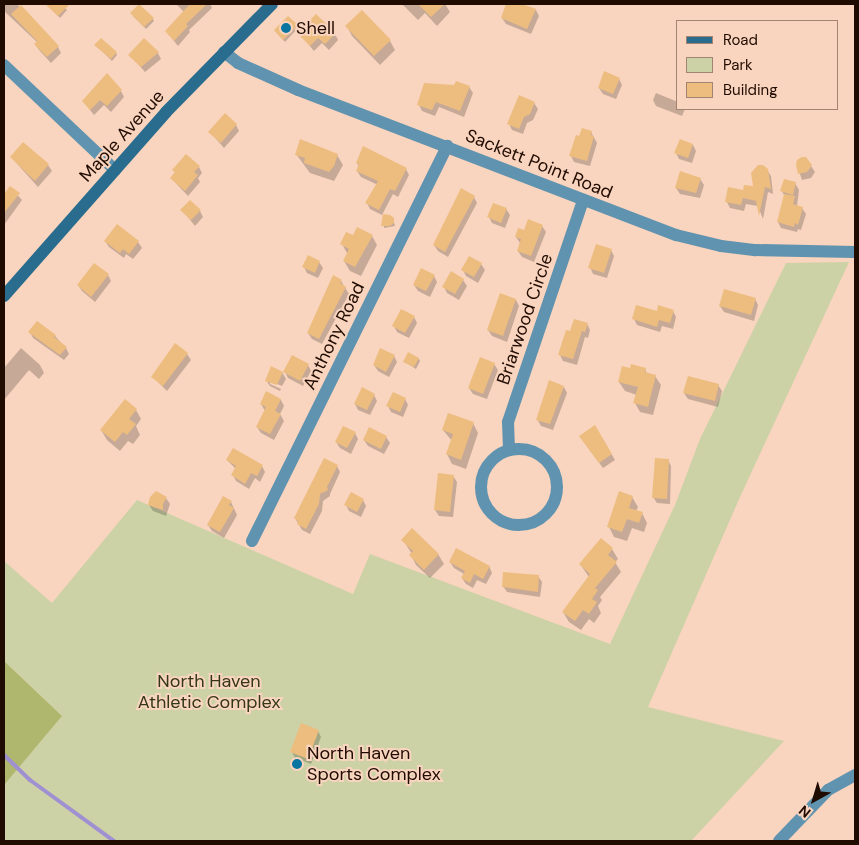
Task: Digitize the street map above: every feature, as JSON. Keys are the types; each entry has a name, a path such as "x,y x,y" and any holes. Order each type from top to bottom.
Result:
{"main road":[{"name":"Maple Avenue","path":"4,296 115,170 224,52 272,4"}],"street":[{"name":"Sackett Point Road","path":"224,52 238,63 298,90 658,228 721,246 779,252 855,252"},
{"path":"4,65 115,170"},
{"name":"Anthony Road","path":"252,541 447,146"},
{"name":"Briarwood Circle","path":"509,450 508,422 583,200"},
{"path":"521,449 533,452 544,459 553,469 557,481 557,494 552,506 544,516 532,523 521,525 509,523 498,518 489,510 484,499 481,487 483,475 488,465 497,456 509,450 521,449"},
{"path":"780,841 828,790 855,775"}],"green space":[{"name":"North Haven Athletic Complex","path":"849,262 740,497 648,707 784,741 691,841 4,841 4,784 62,716 4,661 4,561 52,603 137,500 353,594 370,554 610,644 675,505 700,439 786,263"},
{"path":"4,661 62,716 4,785"}],"building":[{"path":"45,4 70,4 58,16"},
{"path":"139,4 154,18 144,27 130,13"},
{"path":"190,4 207,4 186,24 188,26 174,41 165,31"},
{"path":"418,4 445,4 431,17"},
{"path":"506,4 522,4 536,9 527,29 501,18"},
{"path":"21,5 59,46 47,57 34,44 37,41 11,14"},
{"path":"362,10 391,40 374,56 345,26"},
{"path":"316,14 336,33 325,44 318,38 310,46 297,33"},
{"name":"Shell","path":"288,16 298,25 283,40 274,30"},
{"path":"101,38 117,52 111,59 94,45"},
{"path":"144,38 159,52 141,67 128,55"},
{"path":"604,71 620,78 613,94 598,88"},
{"path":"107,73 122,90 107,106 100,100 90,110 82,101"},
{"path":"456,81 470,86 460,111 436,102 432,110 417,105 424,83 454,85"},
{"path":"519,95 535,102 530,114 524,117 519,129 507,124"},
{"path":"225,113 237,124 221,143 208,132"},
{"path":"582,128 592,131 591,135 594,136 587,161 569,156 576,135 579,136"},
{"path":"300,139 338,154 334,166 329,172 304,163 305,158 295,155"},
{"path":"680,139 693,144 688,158 674,153"},
{"path":"23,142 49,164 35,181 10,157"},
{"path":"363,146 407,168 395,191 390,189 379,210 365,203 378,181 356,171 359,164 356,163"},
{"path":"186,154 200,166 194,172 198,175 185,191 170,178 175,172 172,170"},
{"path":"806,157 812,165 807,172 798,174 797,160"},
{"path":"758,165 763,165 768,169 771,189 765,187 759,216 756,201 743,198 741,205 725,202 728,187 743,190 744,185 753,186 751,173"},
{"path":"680,171 701,178 696,193 675,188"},
{"path":"784,179 796,182 793,195 780,191"},
{"path":"10,186 20,193 4,213 4,194"},
{"path":"461,188 475,196 445,252 433,245"},
{"path":"784,194 795,196 793,204 803,207 798,225 795,223 794,227 777,222"},
{"path":"190,200 201,210 191,220 180,210"},
{"path":"493,203 507,208 501,223 487,217"},
{"path":"383,214 394,218 394,223 390,226 381,226"},
{"path":"528,219 543,225 531,256 517,251 521,239 515,237 518,228 524,230"},
{"path":"117,224 139,241 129,254 123,249 120,253 104,241"},
{"path":"357,227 373,235 355,267 343,261 349,249 340,244 346,232 353,235"},
{"path":"596,244 612,249 604,273 588,268"},
{"path":"308,255 320,261 315,273 302,267"},
{"path":"469,256 482,263 474,277 461,270"},
{"path":"94,263 109,274 91,297 77,285"},
{"path":"421,268 435,275 426,291 413,285"},
{"path":"451,271 464,279 455,294 442,287"},
{"path":"333,275 342,280 340,283 346,287 319,339 307,333"},
{"path":"724,289 756,298 751,315 719,306"},
{"path":"500,293 516,299 503,336 487,330"},
{"path":"636,305 657,311 658,305 674,310 670,323 659,320 657,327 632,319"},
{"path":"401,309 415,316 405,333 392,326"},
{"path":"574,319 588,323 585,332 582,331 573,359 558,355 566,330 570,331"},
{"path":"37,321 56,335 54,337 67,347 60,355 28,332"},
{"path":"175,343 188,353 163,386 151,377"},
{"path":"380,348 395,355 386,372 373,365"},
{"path":"408,352 419,358 414,367 403,362"},
{"path":"292,355 309,364 300,381 283,372"},
{"path":"480,357 495,363 483,394 468,388"},
{"path":"631,364 646,368 645,372 656,375 648,407 633,403 638,387 618,382 622,366 630,368"},
{"path":"271,366 283,372 277,385 265,381"},
{"path":"688,376 719,384 715,401 683,393"},
{"path":"549,380 564,386 550,424 536,420"},
{"path":"362,387 375,394 367,410 354,404"},
{"path":"266,391 281,399 275,411 281,414 270,434 256,427 266,407 260,404"},
{"path":"393,392 406,398 400,412 386,406"},
{"path":"125,399 137,409 129,419 136,424 127,435 123,432 115,442 100,430"},
{"path":"448,413 474,422 461,460 446,454 453,434 442,430"},
{"path":"595,425 612,454 599,463 579,436"},
{"path":"343,426 356,432 347,448 335,442"},
{"path":"369,427 387,436 381,449 363,440"},
{"path":"233,448 263,465 257,476 251,473 245,484 231,475 236,466 226,460"},
{"path":"324,458 338,465 327,487 328,490 320,494 319,504 306,529 297,524 298,521 294,518"},
{"path":"655,458 669,459 667,499 652,498"},
{"path":"438,473 454,475 450,512 434,510"},
{"path":"156,491 167,497 163,504 163,510 148,505 150,497"},
{"path":"619,491 633,496 629,508 643,512 639,523 627,519 622,532 607,527"},
{"path":"351,492 364,499 357,512 344,505"},
{"path":"223,496 232,501 229,505 234,508 220,532 207,525"},
{"path":"412,528 439,554 424,570 409,555 413,551 401,540"},
{"path":"601,538 613,548 608,555 617,562 595,588 598,590 592,599 597,602 589,614 583,610 575,621 562,612 590,574 579,564"},
{"path":"456,548 490,566 483,579 474,574 470,583 461,578 465,571 449,562"},
{"path":"503,572 539,575 538,592 502,587"},
{"path":"301,723 319,730 308,759 290,752"}],"waterway":[{"path":"4,755 30,780 114,841"}],"place":[{"name":"Shell","path":"286,28"},
{"name":"North Haven Sports Complex","path":"297,764"}]}
